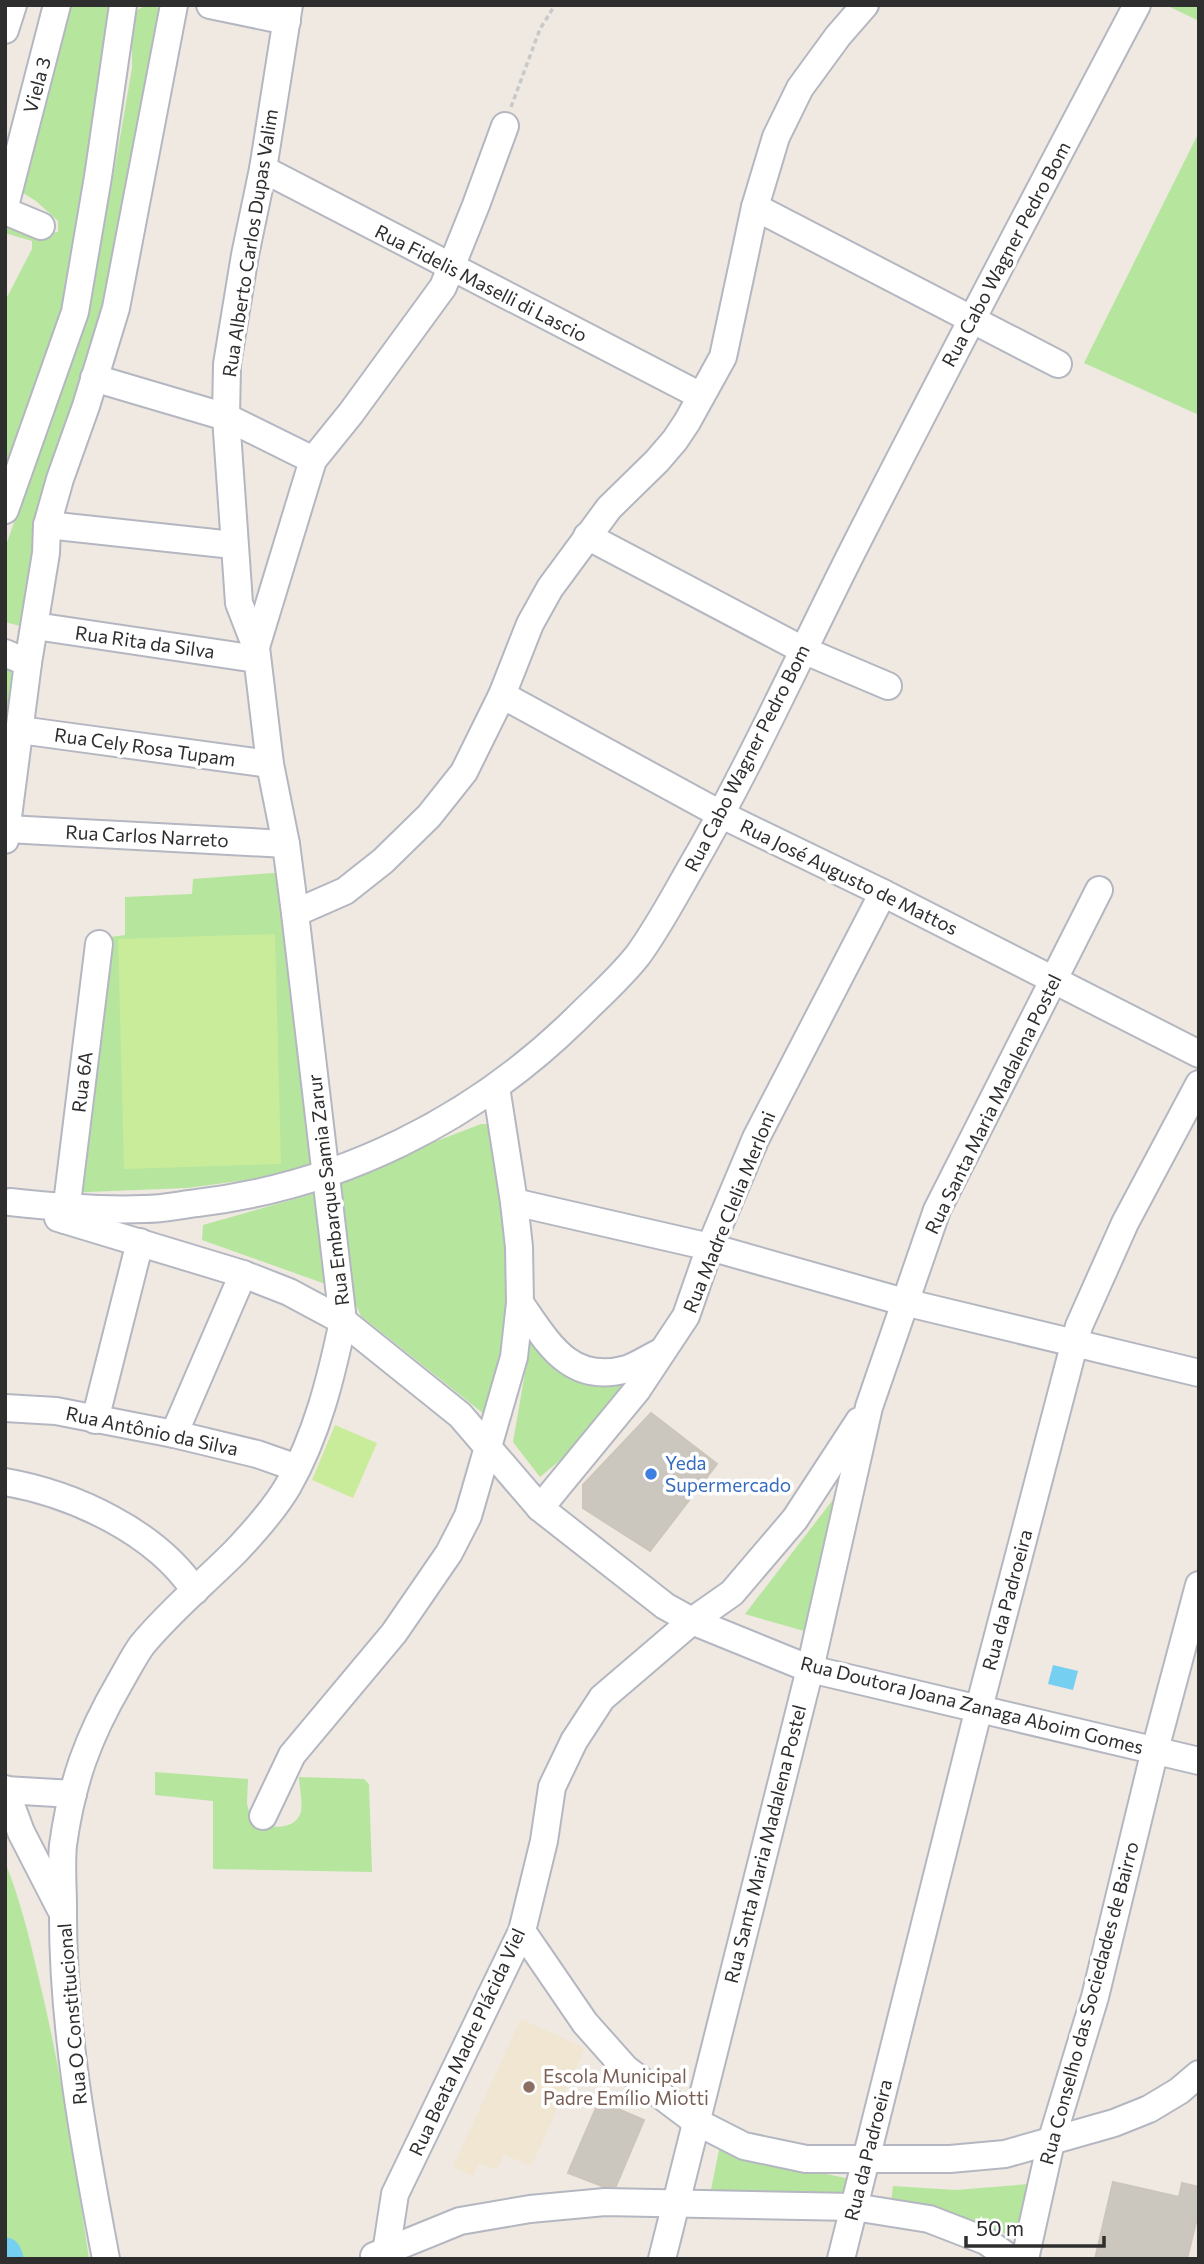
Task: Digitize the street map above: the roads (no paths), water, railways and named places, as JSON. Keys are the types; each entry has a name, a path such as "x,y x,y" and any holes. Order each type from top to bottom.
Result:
{"street":[{"path":"5,30 13,5"},
{"name":"Viela 3","path":"5,208 57,5"},
{"path":"5,510 75,312 98,177 122,5"},
{"path":"6,834 20,730 17,658 34,626 46,553 47,525 116,308 174,5"},
{"path":"209,5 288,13"},
{"path":"295,913 345,891 383,861 429,816 464,772 502,695 530,624 550,588 609,508 675,440 723,358 755,207 776,137 800,88 838,36 865,5"},
{"name":"Rua Cabo Wagner Pedro Bom","path":"66,1214 147,1209 240,1198 327,1174 387,1149 446,1120 537,1057 636,957 722,815 971,319 1137,5"},
{"name":"Rua Alberto Carlos Dupas Valim","path":"256,653 239,603 233,545 226,417 227,363 263,169 288,13"},
{"path":"256,653 313,460 423,316 452,269 505,126"},
{"name":"Rua Fidelis Maselli di Lascio","path":"263,169 701,396"},
{"path":"755,207 1058,364"},
{"path":"5,208 41,226"},
{"path":"94,378 226,417 313,460"},
{"path":"47,525 233,545"},
{"path":"587,536 803,650 888,685"},
{"name":"Rua Rita da Silva","path":"34,626 256,653"},
{"name":"Rua Embarque Samia Zarur","path":"76,1782 97,1720 140,1648 167,1616 267,1517 288,1486 313,1433 330,1382 343,1321 295,913 286,844 270,764 256,653"},
{"name":"Rua José Augusto de Mattos","path":"502,695 722,815 883,893 1199,1054"},
{"name":"Rua Cely Rosa Tupam","path":"20,730 270,764"},
{"name":"Rua Carlos Narreto","path":"6,834 286,844"},
{"name":"Rua Santa Maria Madalena Postel","path":"662,2259 810,1669 869,1407 937,1210 1099,890"},
{"name":"Rua Madre Clelia Merloni","path":"540,1508 637,1390 687,1316 710,1247 756,1138 883,893"},
{"name":"Rua 6A","path":"66,1214 99,944"},
{"name":"Rua da Padroeira","path":"841,2259 1073,1344 1125,1223 1199,1084"},
{"path":"263,1816 292,1755 394,1633 449,1553 468,1516 514,1357 520,1303 519,1247 514,1202 496,1087"},
{"name":"Rua Doutora Joana Zanaga Aboim Gomes","path":"8,1202 66,1214 140,1242 243,1275 289,1292 343,1321 460,1415 540,1508 665,1606 692,1621 810,1669 1199,1761"},
{"path":"514,1202 710,1247 904,1302 1199,1373"},
{"path":"95,1420 140,1242"},
{"path":"174,1434 243,1275"},
{"path":"520,1303 553,1351 575,1367 603,1374 629,1368 666,1349"},
{"name":"Rua Beata Madre Plácida Viel","path":"381,2256 395,2194 522,1931 544,1842 552,1787 574,1741 602,1698 692,1621 732,1593 765,1556 794,1519 869,1407"},
{"name":"Rua Antônio da Silva","path":"5,1408 56,1410 174,1434 257,1454 297,1468"},
{"path":"5,1482 73,1502 124,1525 181,1571 195,1591"},
{"name":"Rua Conselho das Sociedades de Bairro","path":"1025,2259 1051,2142 1095,1997 1155,1750 1199,1585"},
{"path":"63,1912 21,1832 5,1789 76,1782"},
{"name":"Rua O Constitucional","path":"76,1782 63,1846 63,1946 71,2043 106,2259"},
{"path":"522,1931 585,2023 626,2069 695,2121 744,2146 806,2159 950,2160 1005,2154 1114,2123 1149,2109 1199,2074"},
{"path":"381,2256 460,2221 518,2211 605,2202 854,2207 929,2219 986,2241 1011,2259"}],"water":[{"path":"1053,1665 1078,1671 1073,1690 1048,1684"}],"waterway":[{"path":"5,2254 7,2259"}],"place":[{"name":"Yeda Supermercado","path":"651,1474"},
{"name":"Escola Municipal Padre Emílio Miotti","path":"529,2087"}]}
